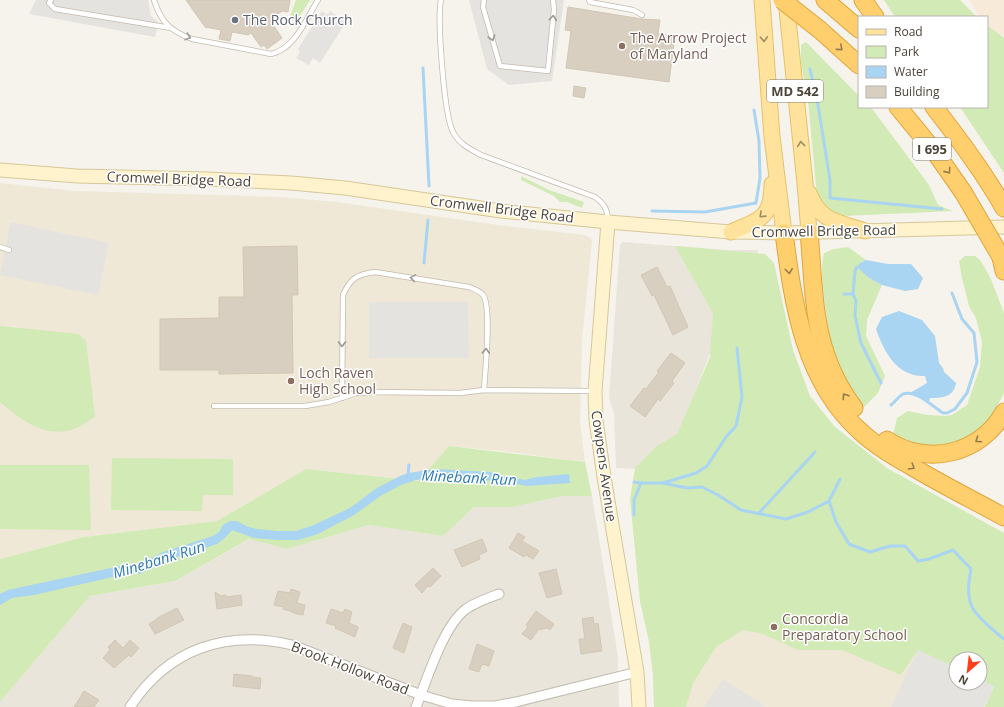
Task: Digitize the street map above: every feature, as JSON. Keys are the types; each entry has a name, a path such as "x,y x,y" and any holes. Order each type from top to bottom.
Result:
{"highway":[{"path":"782,0 820,30 858,64"},
{"path":"826,0 858,28"},
{"path":"863,0 874,16"},
{"name":"I 695","path":"899,108 935,152 963,192 1003,264"},
{"name":"I 695","path":"935,108 960,141 1004,208"},
{"path":"943,108 963,140 978,168"},
{"path":"809,232 816,322 827,362 843,394 853,408 876,432 894,444 914,453 941,454 970,446 981,439 992,429 1004,412"},
{"path":"784,233 791,283 802,332 809,354 836,405 860,432 877,445 922,473 1004,517"}],"main road":[{"name":"MD 542","path":"762,0 772,138 784,233"},
{"name":"MD 542","path":"786,0 809,232"},
{"path":"731,232 758,220 766,214 770,206 772,198 772,138"},
{"name":"Cromwell Bridge Road","path":"0,170 77,176 207,179 345,188 502,211 608,222 731,232 784,233 1004,227"},
{"path":"805,183 813,204 825,217 865,231"},
{"name":"Cowpens Avenue","path":"608,222 595,391 599,448 637,672 639,707"}],"street":[{"path":"416,707 442,642 455,619 477,602 499,594"},
{"name":"Brook Hollow Road","path":"130,707 148,683 172,662 188,653 204,647 222,642 241,640 257,639 292,645 421,695 452,704 472,706 495,706 637,672"}],"lane":[{"path":"51,0 49,3 55,9 171,28"},
{"path":"154,0 158,13 165,23 182,35 192,39 271,54 286,48 295,37 318,0"},
{"path":"441,0 439,8 447,108 449,122 458,140 467,148 481,155 595,197 604,204 607,210 608,222"},
{"path":"484,0 483,7 500,66 548,71 554,10 553,0"},
{"path":"589,0 590,2 633,10 642,15"},
{"path":"0,247 9,250"},
{"path":"342,398 343,295 347,286 354,278 363,273 375,272 469,287 477,290 483,295 486,302 487,316 484,390"},
{"path":"214,406 305,406 329,402 356,393 373,392 460,393 484,390 595,391"}],"shaded area":[{"path":"36,0 148,0 151,16 158,22 155,37 29,14"},
{"path":"469,0 564,0 552,81 509,85 487,69"},
{"path":"969,0 1004,0 1004,35 988,34 988,16 978,16"},
{"path":"322,11 327,15 330,11 346,22 320,63 313,58 309,65 296,58 300,52 298,49"},
{"name":"Loch Raven High School","path":"0,183 75,191 280,197 337,202 498,225 585,235 591,238 592,241 582,340 580,421 585,462 502,451 449,446 418,481 306,469 217,521 84,537 0,559"},
{"path":"11,222 109,243 98,295 0,275"},
{"path":"623,242 726,250 759,250 711,351 664,470 616,468 614,414 609,398 620,245"},
{"path":"369,302 468,302 469,358 369,358"},
{"path":"563,496 592,496 618,657 619,707 0,707 0,702 90,596 175,581 250,539 287,549 369,525 443,536 474,507 512,507"},
{"name":"Concordia Preparatory School","path":"645,537 948,660 948,691 988,691 988,684 1004,707 654,707 653,674 649,641 640,601"},
{"path":"918,650 948,664 948,691 988,691 988,683 994,686 984,707 891,707"},
{"path":"723,679 766,707 704,707"}],"green space":[{"path":"296,0 310,0 297,21 290,16"},
{"path":"884,0 960,0 976,16 894,16"},
{"path":"988,26 1004,38 1004,173 961,108 988,108"},
{"path":"806,42 858,95 858,108 870,108 873,110 929,185 938,205 953,211 844,216 825,210 817,196 808,100 801,63 801,45"},
{"path":"521,176 549,190 584,202 582,208 567,202 560,202 554,196 521,180"},
{"path":"675,246 765,254 774,263 793,350 810,396 835,427 887,468 1004,533 1004,707 985,707 994,687 988,684 988,651 948,651 948,664 918,650 901,675 842,650 798,650 763,634 743,630 716,647 693,683 686,707 654,707 653,674 649,641 640,601 630,499 635,468 657,446 677,434 710,357 713,313"},
{"path":"848,247 866,260 860,263 869,278 882,285 867,320 866,336 885,376 878,393 863,408 847,386 836,360 829,333 823,286 822,266 824,253 834,249"},
{"path":"965,256 975,256 980,260 990,277 1004,313 1004,393 992,416 979,431 954,445 932,449 907,443 893,436 897,418 908,411 928,415 945,416 952,415 967,405 980,367 982,342 976,318 969,306 962,278 959,261"},
{"path":"0,326 79,334 86,341 95,417 71,430 57,432 48,431 23,420 0,402"},
{"path":"449,446 585,462 592,496 563,496 512,507 474,507 443,536 369,525 287,549 249,539 175,581 90,596 0,702 0,559 84,537 217,521 306,469 418,481"},
{"path":"112,458 233,459 233,495 203,495 202,511 111,510"},
{"path":"0,465 89,465 91,530 0,529"}],"water":[{"path":"866,260 888,264 911,264 923,278 918,289 905,291 882,285 869,278 857,267 860,263"},
{"path":"899,311 922,320 935,336 939,363 944,372 956,383 953,391 947,396 930,398 929,402 910,393 927,383 925,376 915,375 899,368 893,362 883,346 876,329 882,317"},
{"name":"Minebank Run","path":"435,469 492,472 525,480 537,477 569,474 570,483 527,486 502,481 440,478 416,480 401,485 382,495 354,515 318,534 298,540 278,540 254,538 232,530 217,544 167,560 140,574 126,574 34,595 12,598 0,605 0,594 8,590 125,565 137,565 163,552 213,536 219,532 223,525 230,521 237,521 256,529 296,531 314,525 350,508 377,488 398,477 408,473"}],"building":[{"name":"The Rock Church","path":"186,0 290,0 288,12 282,11 270,20 282,38 267,49 264,45 261,47 251,33 248,35 232,32 230,41 219,39 221,30 205,27"},
{"path":"568,7 642,19 660,20 658,34 675,36 669,82 566,68 571,31 565,30"},
{"path":"574,86 586,88 584,98 573,96"},
{"path":"297,246 298,295 292,295 293,373 219,374 219,370 160,370 160,319 219,318 219,297 244,297 243,247"},
{"path":"657,267 667,287 670,286 688,327 673,335 654,295 652,296 641,275"},
{"path":"671,353 685,363 672,381 674,383 660,401 658,399 645,417 630,406 644,388 646,389 659,372 657,371"},
{"path":"518,533 525,537 522,541 539,551 533,559 526,555 524,557 509,548"},
{"path":"482,539 487,551 479,555 480,559 462,567 454,550"},
{"path":"433,568 441,576 430,587 428,586 422,593 415,585"},
{"path":"556,569 562,594 547,598 539,573"},
{"path":"291,589 300,592 297,603 305,605 303,615 293,613 283,609 283,607 274,605 278,591 290,593"},
{"path":"215,592 221,596 226,595 226,597 241,595 242,605 217,609"},
{"path":"177,608 184,620 155,634 149,624 157,618"},
{"path":"331,609 343,613 345,609 352,612 349,623 358,627 355,637 335,628 336,626 326,623"},
{"path":"536,611 554,624 550,630 547,628 538,630 531,640 522,634 528,627 526,625"},
{"path":"593,617 594,624 598,623 602,651 581,654 579,639 585,639 582,619"},
{"path":"403,623 412,627 404,653 393,648"},
{"path":"115,640 123,648 130,640 139,648 131,657 129,655 114,668 103,658 110,650 108,647"},
{"path":"477,644 494,651 489,666 482,664 479,672 469,669"},
{"path":"234,674 261,678 260,689 233,686"},
{"path":"84,691 99,700 94,707 74,707"}],"waterway":[{"path":"423,68 429,186"},
{"path":"810,69 818,105 830,180 830,198 942,209"},
{"path":"652,211 705,212 756,203 760,178 759,141 754,110"},
{"path":"424,263 428,220"},
{"path":"857,267 855,271 853,294 856,301 855,316 861,343 881,383"},
{"path":"891,405 903,394 908,393 919,396 943,413 947,413 955,409 967,393 977,362 974,333 962,319 952,293"},
{"path":"844,294 853,294"},
{"path":"663,483 696,473 707,466 726,437 736,426 742,397 737,348"},
{"path":"759,513 815,452"},
{"path":"408,475 409,465"},
{"path":"829,501 840,479"},
{"name":"Minebank Run","path":"634,482 663,483 687,488 702,487 718,495 741,510 786,519 808,512 829,501 836,522 849,544 870,552 890,546 905,546 918,561 929,559 953,550 971,569 969,593 972,607 982,620 1004,639"},
{"path":"634,515 634,500 641,483"}],"place":[{"name":"The Rock Church","path":"235,20"},
{"name":"The Arrow Project of Maryland","path":"622,46"},
{"name":"Loch Raven High School","path":"291,381"},
{"name":"Concordia Preparatory School","path":"774,627"}]}
